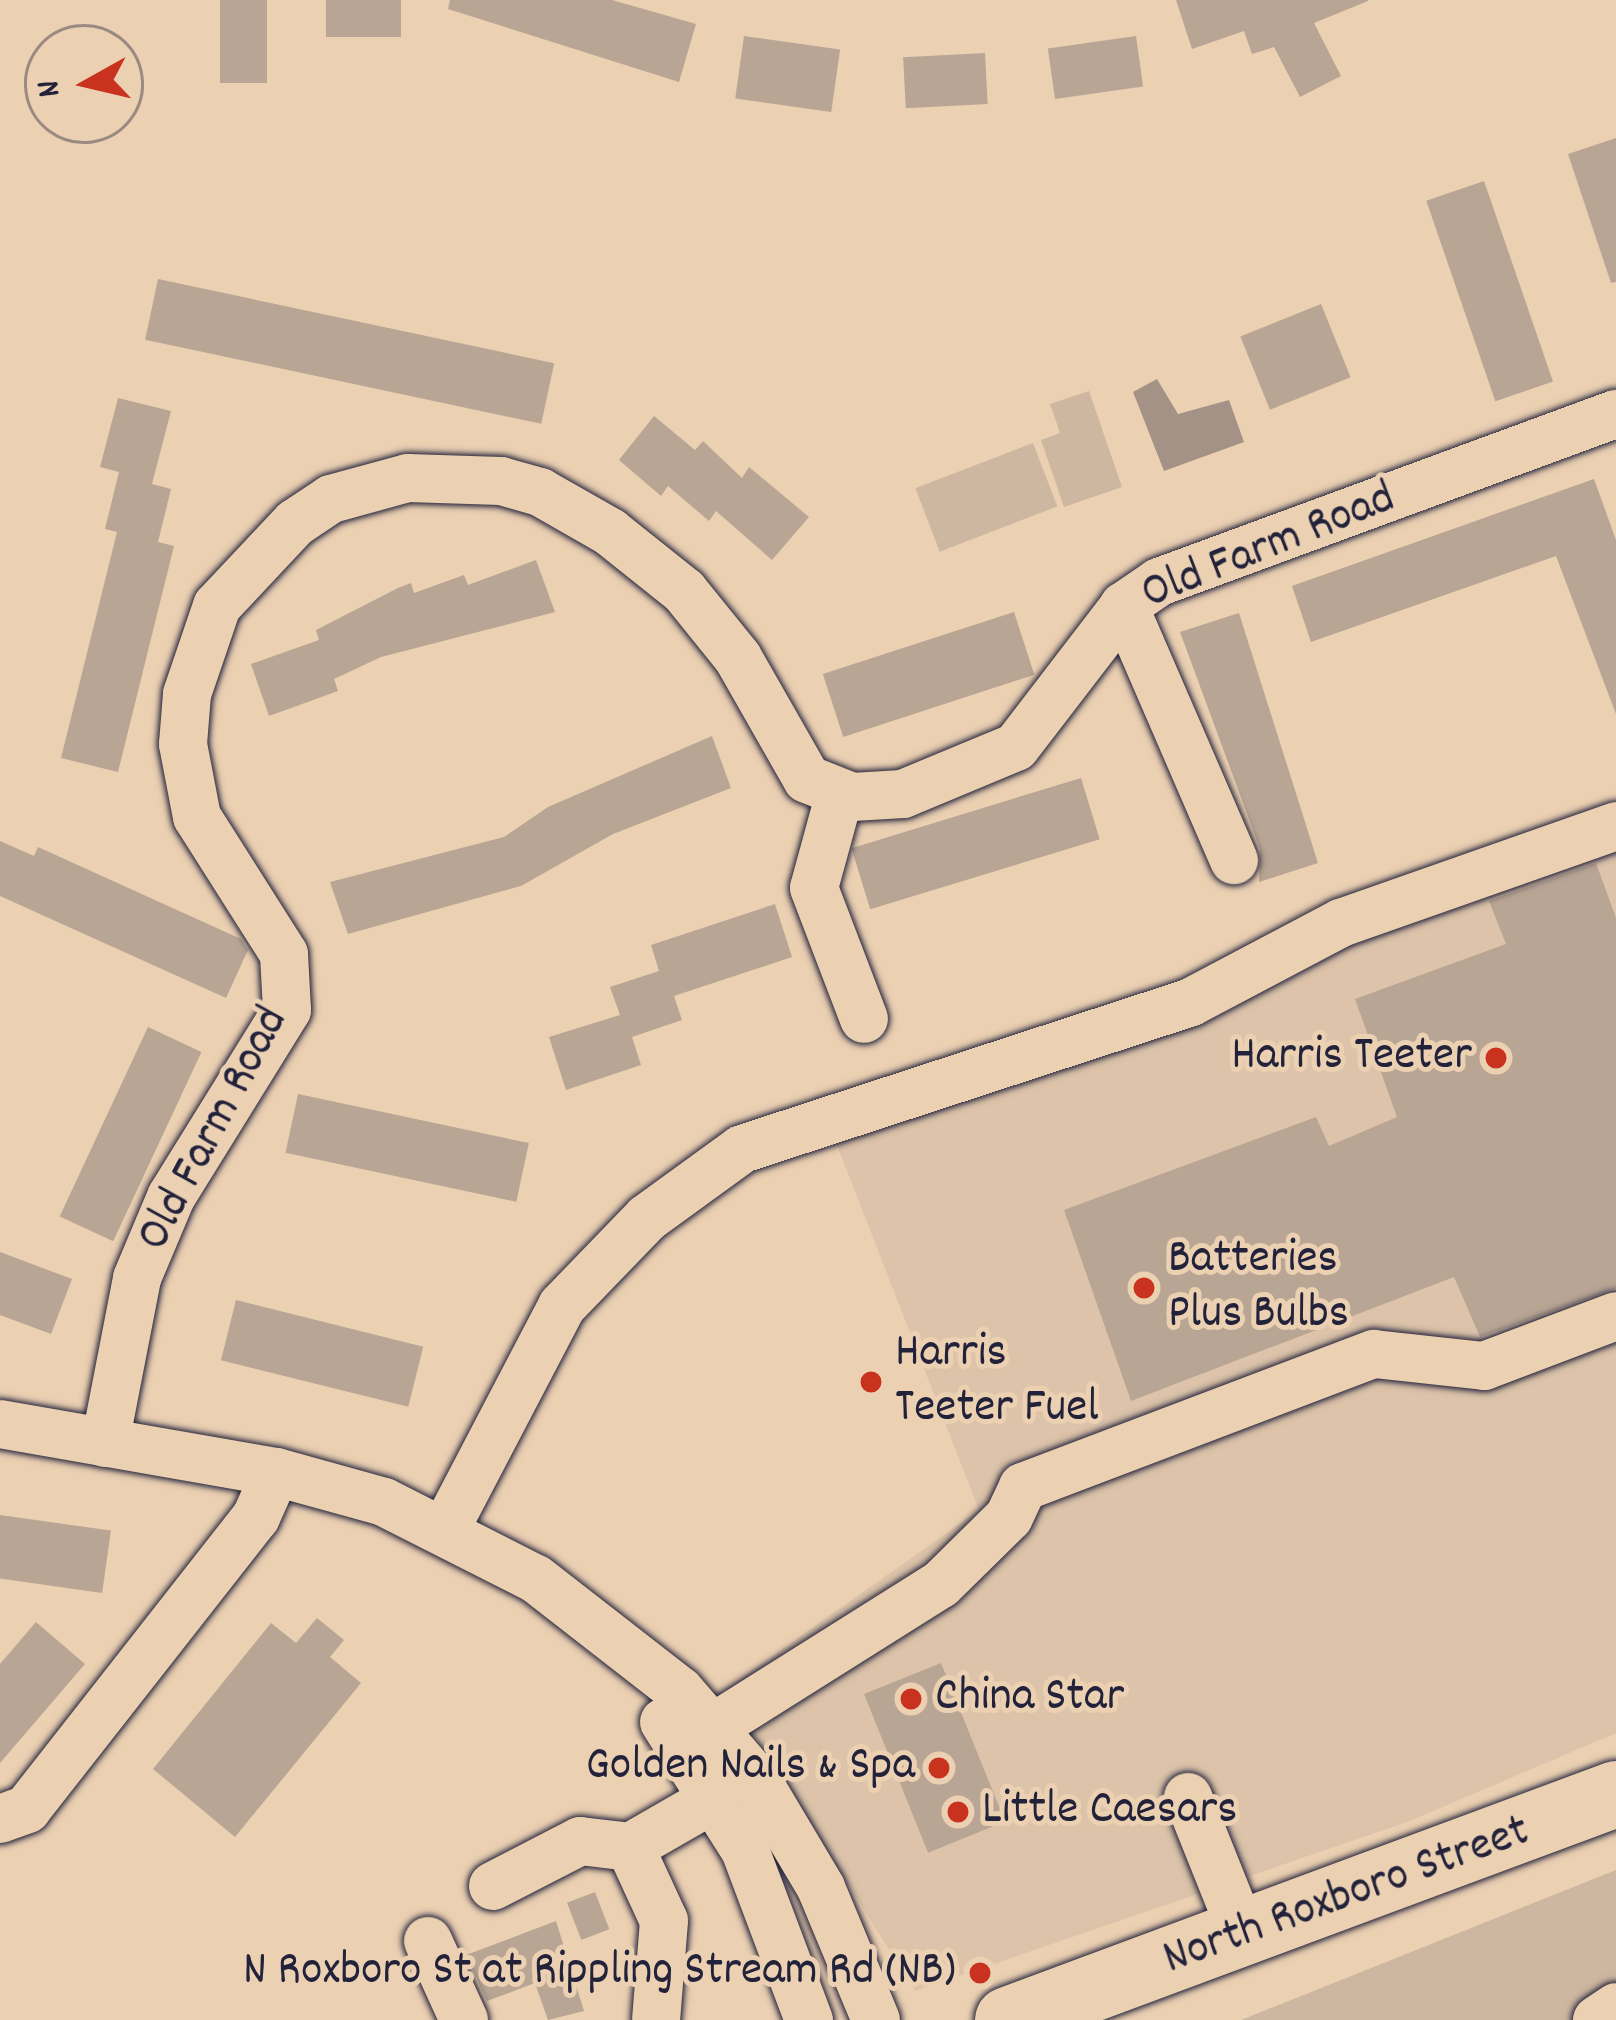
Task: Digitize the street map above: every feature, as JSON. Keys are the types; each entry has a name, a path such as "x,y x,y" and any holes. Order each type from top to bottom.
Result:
{"highway":[{"name":"North Roxboro Street","path":"1008,2020 1244,1937 1616,1794"}],"street":[{"name":"Old Farm Road","path":"105,1443 126,1322 171,1197 287,1010 284,954 204,832 183,744 198,650 225,593 263,548 332,500 390,482 457,476 539,493 610,532 684,591 738,658 784,751 807,779 840,793 903,794 1016,747 1124,606 1159,582 1616,415"},
{"path":"1124,606 1234,860"},
{"path":"840,793 814,888 864,1019"},
{"path":"446,1528 562,1306 647,1218 742,1149 1191,1002 1341,923 1616,826"},
{"path":"698,1736 941,1584 1009,1517 1023,1487 1374,1354 1484,1366 1616,1316"},
{"path":"0,1424 276,1472 446,1528 536,1580 630,1653 698,1736 788,1824 875,2020"},
{"path":"0,1819 27,1808 256,1517 276,1472"},
{"path":"698,1736 717,1797 809,2020"},
{"path":"494,1886 580,1840 630,1846 717,1797"},
{"path":"1188,1797 1244,1937"},
{"path":"630,1846 664,1921 640,2015"},
{"path":"428,1941 464,2020"},
{"path":"1598,2020 1616,2008"}],"shaded area":[{"path":"1157,379 1178,414 1229,400 1244,442 1164,471 1133,392"},
{"path":"1089,391 1122,487 1064,507 1041,440 1060,433 1050,404"},
{"path":"1033,443 1057,506 940,552 915,488"},
{"path":"1616,824 1616,1733 1410,1821 915,1991 726,1689 979,1510 828,1122"},
{"path":"1616,1870 1616,2020 1241,2020"}],"building":[{"path":"220,0 267,0 267,83 220,83"},
{"path":"326,0 401,0 401,37 326,37"},
{"path":"450,0 612,0 696,24 679,82 448,9"},
{"path":"1176,0 1368,1 1314,23 1341,76 1300,97 1274,47 1252,54 1244,31 1192,49"},
{"path":"744,36 840,49 831,112 735,98"},
{"path":"1136,36 1143,87 1055,99 1048,48"},
{"path":"985,53 988,104 906,108 903,57"},
{"path":"1616,138 1616,282 1611,283 1568,154"},
{"path":"1484,181 1553,381 1495,401 1426,201"},
{"path":"158,279 554,363 541,424 145,340"},
{"path":"1321,304 1351,377 1270,410 1240,337"},
{"path":"118,398 171,411 152,484 171,489 158,542 174,546 118,772 61,758 117,532 105,529 119,472 100,467"},
{"path":"654,416 695,450 703,441 742,478 749,467 809,517 772,560 716,511 709,521 668,486 661,496 619,460"},
{"path":"1594,479 1616,540 1616,714 1556,556 1311,642 1292,586"},
{"path":"536,560 555,612 381,657 334,679 338,691 269,716 251,664 319,640 316,630 411,583 414,593 464,575 468,585"},
{"path":"1014,612 1034,675 843,737 823,674"},
{"path":"1239,613 1318,863 1259,882 1260,849 1180,632"},
{"path":"712,736 731,788 613,834 521,886 348,934 330,882 504,837 548,807"},
{"path":"1081,778 1100,839 870,909 851,848"},
{"path":"0,841 34,856 38,847 241,939 248,950 226,998 0,896"},
{"path":"1596,863 1616,918 1616,1288 1480,1337 1454,1277 1131,1401 1064,1210 1316,1117 1329,1146 1397,1117 1355,999 1506,944 1489,901"},
{"path":"775,904 792,957 674,996 682,1020 632,1037 641,1065 566,1090 549,1037 620,1015 610,987 659,971 651,945"},
{"path":"148,1027 201,1052 113,1241 60,1216"},
{"path":"298,1094 529,1143 516,1202 286,1153"},
{"path":"0,1252 72,1279 51,1334 0,1315"},
{"path":"236,1300 423,1347 408,1407 221,1360"},
{"path":"0,1515 111,1531 102,1593 0,1579"},
{"path":"317,1618 344,1640 330,1657 361,1683 235,1837 153,1769 271,1623 296,1643"},
{"path":"36,1622 85,1664 0,1763 0,1664"},
{"path":"941,1663 1005,1822 928,1853 864,1694"},
{"path":"595,1892 609,1929 581,1940 567,1903"},
{"path":"556,1921 584,2011 548,2020 535,1983 487,2001 466,1955"}],"place":[{"name":"Harris Teeter","path":"1496,1058"},
{"name":"Batteries Plus Bulbs","path":"1144,1288"},
{"name":"Harris Teeter Fuel","path":"871,1382"},
{"name":"China Star","path":"911,1699"},
{"name":"Golden Nails & Spa","path":"939,1768"},
{"name":"Little Caesars","path":"958,1812"},
{"name":"N Roxboro St at Rippling Stream Rd (NB)","path":"980,1973"}]}
